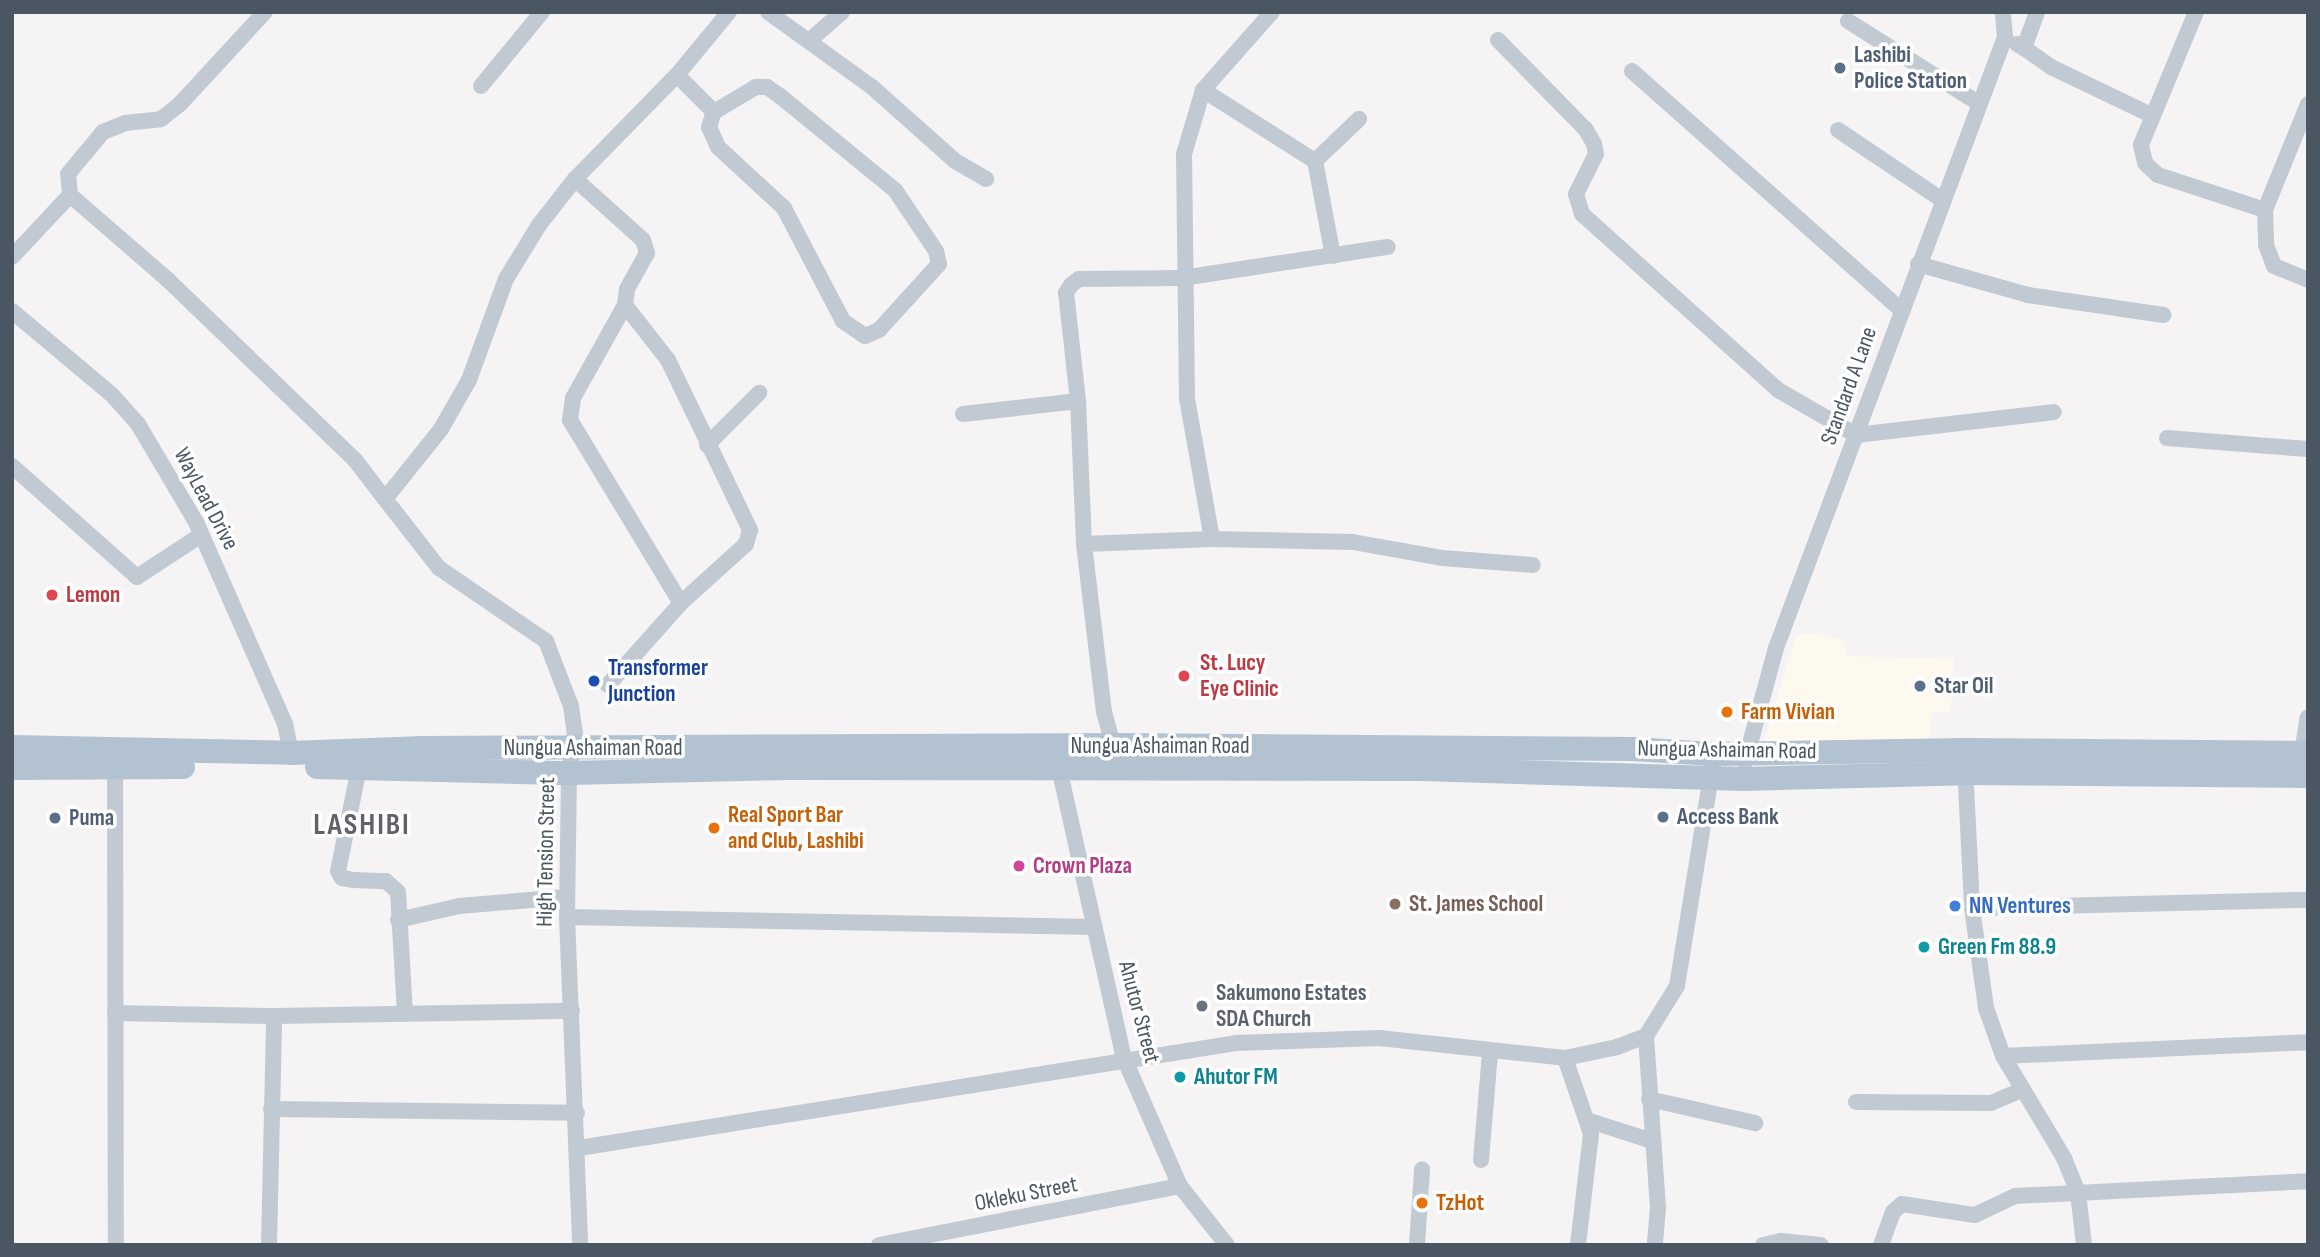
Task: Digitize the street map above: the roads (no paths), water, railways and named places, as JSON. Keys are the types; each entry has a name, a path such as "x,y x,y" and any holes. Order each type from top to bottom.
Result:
{"main road":[{"name":"Nungua Ashaiman Road","path":"12,747 115,758 359,768 1113,745 1633,749 1712,766 1744,779 1965,761"},
{"name":"Nungua Ashaiman Road","path":"12,768 115,758 291,753 570,761 1059,768 1522,770 1712,766 1746,754 1965,761 2306,761"}],"street":[{"path":"12,257 70,195 68,174 103,132 125,123 161,119 180,104 265,12"},
{"path":"481,86 542,12"},
{"path":"385,499 441,429 469,380 506,279 539,225 575,179 677,75 729,12"},
{"path":"768,12 872,87 955,161 986,179"},
{"path":"809,41 842,12"},
{"path":"1212,539 1186,398 1182,278 1184,154 1203,90 1272,12"},
{"name":"Standard A Lane","path":"1744,779 1746,754 1776,648 1900,310 2005,37 2003,12"},
{"path":"2024,48 2037,12"},
{"path":"2196,12 2151,115 2141,145 2145,163 2158,175 2265,210"},
{"path":"1848,21 1978,103"},
{"path":"2005,37 2053,68 2151,115"},
{"path":"1497,40 1586,130 1594,144 1596,154 1576,194 1582,214 1778,390 1856,435 2054,412"},
{"path":"1632,71 1900,310"},
{"path":"677,75 713,112"},
{"path":"756,87 766,87 907,202 939,264 879,330 865,336 843,321 784,208 718,147 709,127 713,112 756,87"},
{"path":"1203,90 1315,161 1332,256"},
{"path":"2308,104 2265,210 2266,245 2274,266 2308,280"},
{"path":"1315,161 1359,119"},
{"path":"1838,130 1942,200"},
{"path":"575,179 643,240 647,253 627,289 625,305 573,398 570,420 681,603"},
{"name":"High Tension Street","path":"70,195 168,280 355,460 439,568 546,641 571,706 567,917 579,1148 580,1245"},
{"path":"1113,745 1104,712 1084,544 1078,401 1066,293 1079,279 1182,278 1388,247"},
{"path":"1918,264 2028,295 2164,315"},
{"path":"608,685 681,603 746,544 751,530 707,445 668,360 625,305"},
{"name":"WayLead Drive","path":"12,311 111,396 138,424 201,535 285,724 291,753"},
{"path":"707,445 759,393"},
{"path":"963,414 1078,401"},
{"path":"2167,438 2308,449"},
{"path":"12,467 137,577 201,535"},
{"path":"1084,544 1212,539 1353,542 1442,558 1533,565"},
{"path":"2306,761 2308,717"},
{"path":"115,758 116,1245"},
{"path":"1965,761 1972,908 1986,1008 2003,1056 2064,1158 2078,1193 2084,1245"},
{"path":"1655,1245 1658,1208 1648,1099 1646,1036 1677,986 1712,766"},
{"path":"359,768 338,871 342,878 393,885 398,892 405,1014"},
{"name":"Ahutor Street","path":"1059,768 1124,1058 1181,1186 1227,1245"},
{"path":"398,920 460,906 567,897"},
{"path":"1972,908 2308,900"},
{"path":"567,917 1095,927"},
{"path":"115,1013 274,1016 572,1011"},
{"path":"269,1245 274,1016"},
{"path":"579,1148 1124,1058 1236,1043 1379,1038 1490,1053 1565,1058 1646,1036"},
{"path":"2003,1056 2307,1042 2308,1049"},
{"path":"1481,1160 1490,1053"},
{"path":"1565,1058 1590,1121 1578,1245"},
{"path":"1856,1102 1991,1103 2021,1090"},
{"path":"1648,1099 1755,1123"},
{"path":"271,1109 577,1114"},
{"path":"1590,1121 1652,1141"},
{"path":"1417,1245 1422,1169"},
{"path":"1881,1245 1893,1212 1902,1204 1975,1214 2015,1196 2308,1181"},
{"name":"Okleku Street","path":"879,1245 1181,1186"},
{"path":"1763,1245 1781,1241 1821,1245"}],"place":[{"name":"Lashibi Police Station","path":"1840,68"},
{"name":"Lemon","path":"52,595"},
{"name":"St. Lucy Eye Clinic","path":"1184,676"},
{"name":"Transformer Junction","path":"594,681"},
{"name":"Star Oil","path":"1920,686"},
{"name":"Farm Vivian","path":"1727,712"},
{"name":"Access Bank","path":"1663,817"},
{"name":"Puma","path":"55,818"},
{"name":"Real Sport Bar and Club, Lashibi","path":"714,828"},
{"name":"Crown Plaza","path":"1019,866"},
{"name":"St. James School","path":"1395,904"},
{"name":"NN Ventures","path":"1955,906"},
{"name":"Green Fm 88.9","path":"1924,947"},
{"name":"Sakumono Estates SDA Church","path":"1202,1006"},
{"name":"Ahutor FM","path":"1180,1077"},
{"name":"TzHot","path":"1422,1203"}],"district":[{"name":"LASHIBI","path":"362,825"}]}
